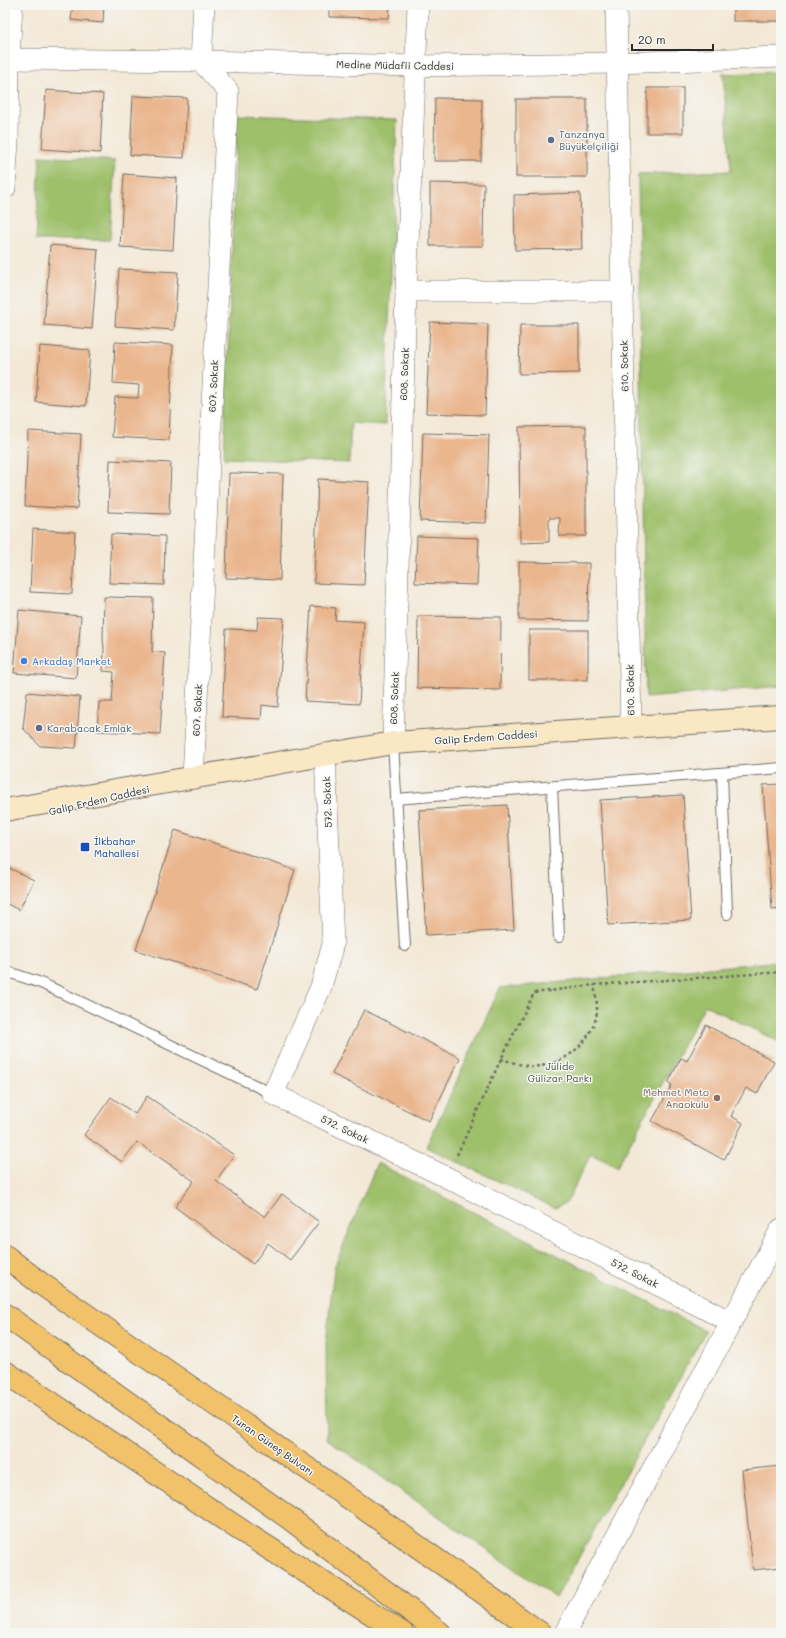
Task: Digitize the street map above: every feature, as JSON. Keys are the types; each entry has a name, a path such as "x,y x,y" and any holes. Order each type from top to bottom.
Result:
{"main road":[{"name":"Galip Erdem Caddesi","path":"5,810 392,743 781,717"},
{"name":"Galip Erdem Caddesi","path":"5,824 193,778"},
{"name":"Turan Güneş Bulvarı","path":"5,1256 40,1283 314,1473 540,1633"},
{"path":"5,1315 289,1518 402,1602 440,1633"},
{"path":"5,1372 242,1531 402,1633"}],"street":[{"path":"5,188 8,59 12,5"},
{"path":"201,60 204,5"},
{"name":"608. Sokak","path":"392,743 406,291 418,5"},
{"name":"610. Sokak","path":"616,5 631,727"},
{"name":"Medine Müdafii Caddesi","path":"8,59 201,60 415,66 617,63 781,57"},
{"name":"607. Sokak","path":"193,778 228,90 201,60"},
{"path":"406,291 623,291"},
{"name":"572. Sokak","path":"325,754 333,944 321,987 273,1094 446,1177 731,1322"},
{"path":"565,1633 781,1229"}],"lane":[{"path":"392,743 405,946"},
{"path":"396,799 781,768"},
{"path":"722,773 727,914"},
{"path":"552,787 559,936"},
{"path":"5,971 41,983 273,1094"}],"path":[{"path":"446,1177 534,992 594,985 781,972"},
{"path":"501,1059 539,1067 559,1061 574,1053 585,1040 595,1021 597,1003 594,985"}],"green space":[{"path":"781,72 781,686 646,698 638,174 731,171 723,74"},
{"path":"237,115 397,120 385,425 351,423 349,463 224,458"},
{"path":"40,156 115,161 110,240 36,240"},
{"name":"Jülide Gülizar Parkı","path":"781,961 781,1043 705,1005 617,1167 591,1154 567,1202 555,1208 426,1147 500,988"},
{"path":"377,1163 706,1331 556,1598 327,1439 326,1343 334,1268"}],"building":[{"path":"73,5 104,5 103,23 71,20"},
{"path":"300,5 300,8 260,6"},
{"path":"329,5 390,5 389,18 329,17"},
{"path":"733,5 781,5 781,21 733,21"},
{"path":"647,88 683,88 683,133 647,133"},
{"path":"46,90 103,94 100,153 42,149"},
{"path":"133,96 187,98 184,158 130,155"},
{"path":"435,98 482,99 481,161 434,161"},
{"path":"516,99 587,99 587,177 516,177"},
{"path":"124,174 177,178 173,250 120,247"},
{"path":"430,183 484,184 483,246 430,246"},
{"path":"580,193 582,249 515,250 514,195"},
{"path":"50,245 98,249 92,329 44,325"},
{"path":"119,269 178,272 174,330 115,326"},
{"path":"430,322 488,324 485,415 426,413"},
{"path":"520,325 579,325 579,373 519,374"},
{"path":"115,342 173,345 169,440 112,437 115,397 138,398 139,385 113,383"},
{"path":"40,346 90,350 86,406 36,402"},
{"path":"586,426 586,536 559,536 560,518 549,518 549,542 520,543 519,427"},
{"path":"28,431 81,434 77,509 25,506"},
{"path":"423,433 489,435 486,523 420,521"},
{"path":"110,460 171,463 169,514 108,512"},
{"path":"229,473 283,474 280,580 226,578"},
{"path":"318,479 369,482 364,585 314,583"},
{"path":"33,529 75,532 72,594 30,592"},
{"path":"111,534 165,536 164,585 109,583"},
{"path":"417,536 479,538 477,585 415,583"},
{"path":"519,562 589,563 588,621 519,620"},
{"path":"104,597 153,598 152,652 165,653 160,734 97,731 99,702 112,702 114,672 103,671"},
{"path":"311,606 336,608 335,620 364,622 359,704 305,701"},
{"path":"19,610 81,616 76,678 14,673"},
{"path":"418,616 501,617 500,690 417,688"},
{"path":"258,617 284,618 278,707 262,705 261,719 222,717 226,629 257,630"},
{"path":"529,630 588,630 588,680 529,680"},
{"path":"27,692 80,697 76,748 40,746 23,728"},
{"path":"781,784 781,908 772,909 763,785"},
{"path":"683,795 691,920 608,925 600,800"},
{"path":"507,805 514,930 426,935 419,810"},
{"path":"175,830 295,870 257,989 136,950"},
{"path":"5,866 34,880 19,910 5,903"},
{"path":"364,1010 460,1058 429,1121 332,1074"},
{"path":"706,1025 774,1061 757,1094 746,1088 731,1116 743,1123 724,1160 652,1121 672,1085 668,1083 681,1058 687,1061"},
{"path":"147,1096 234,1155 216,1181 265,1217 282,1194 319,1222 290,1260 268,1243 253,1264 175,1207 194,1181 137,1142 122,1162 84,1135 111,1097 135,1114"},
{"path":"781,1466 781,1567 753,1570 742,1470"}],"place":[{"name":"Tanzanya Büyükelçiliği","path":"551,140"},
{"name":"Arkadaş Market","path":"24,661"},
{"name":"Karabacak Emlak","path":"39,728"},
{"name":"İlkbahar Mahallesi","path":"85,847"},
{"name":"Mehmet Meto Anaokulu","path":"717,1098"}]}
